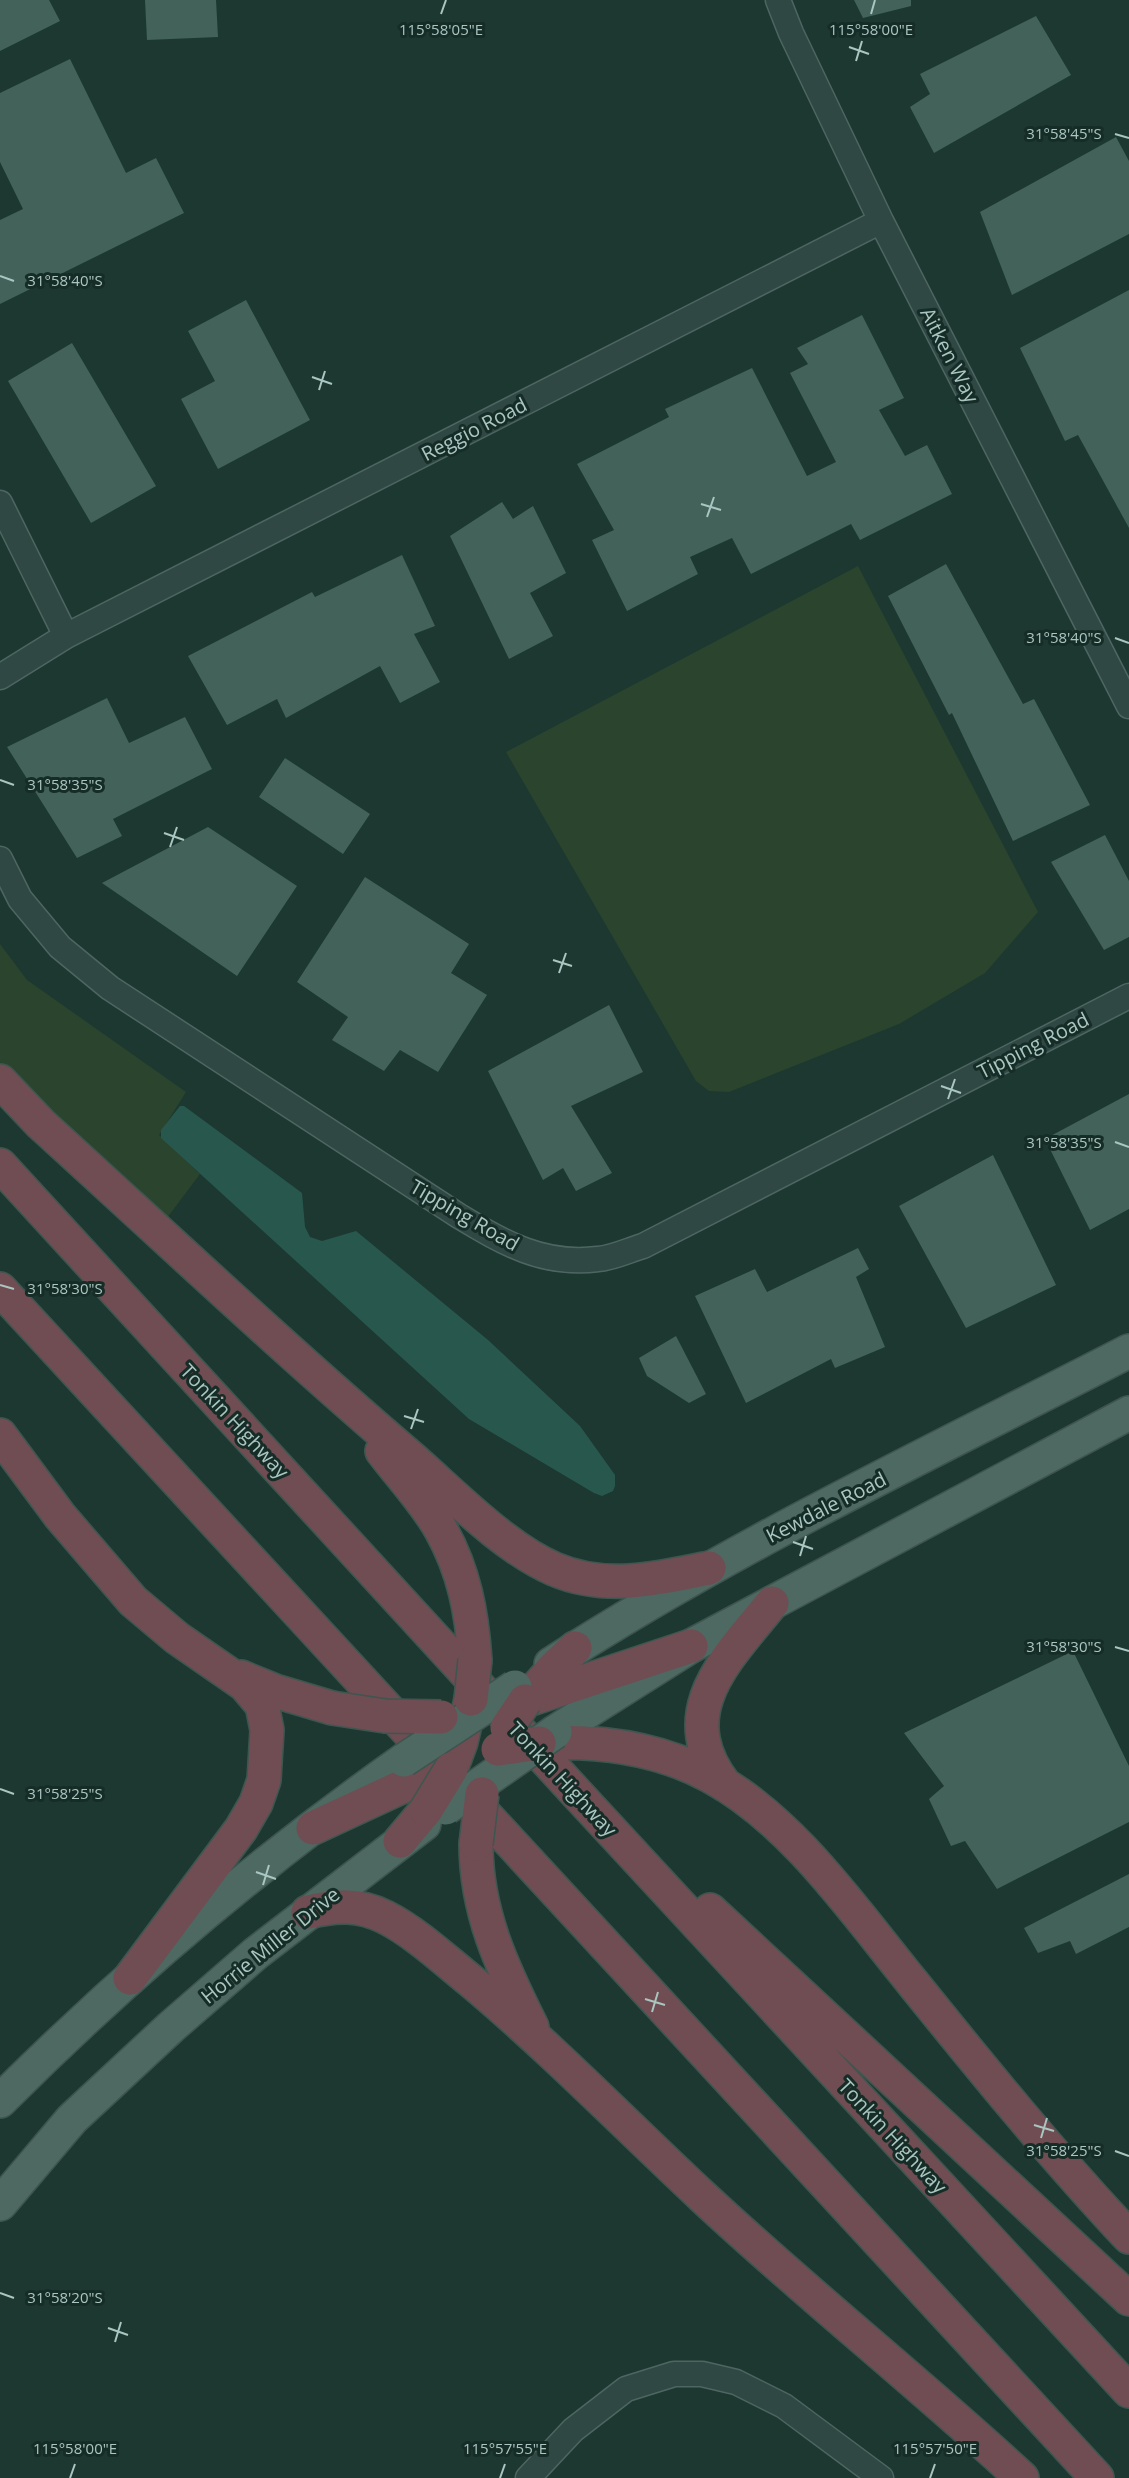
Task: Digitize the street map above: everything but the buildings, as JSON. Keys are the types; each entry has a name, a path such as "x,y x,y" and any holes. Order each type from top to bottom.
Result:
{"highway":[{"path":"0,1081 41,1124 343,1399 520,1551 555,1569 591,1580 650,1581 709,1568"},
{"name":"Tonkin Highway","path":"0,1165 559,1775 1129,2391"},
{"path":"0,1289 1097,2478"},
{"path":"343,1399 440,1528 467,1592 470,1611 475,1660 471,1714 452,1764 429,1814 400,1841"},
{"path":"0,1435 60,1516 133,1601 177,1638 245,1685 262,1705 267,1730 264,1780 256,1803 241,1829 130,1978"},
{"path":"725,1785 713,1769 705,1752 702,1727 705,1700 718,1669 772,1603"},
{"path":"223,1668 275,1691 332,1708 356,1713 414,1718 471,1714 536,1689 690,1646"},
{"path":"539,2039 496,1952 480,1900 476,1844 482,1794 507,1728 536,1689 575,1648"},
{"path":"582,1731 659,1755 710,1776 769,1817 808,1857 984,2071 1129,2237"},
{"path":"313,1828 396,1778 452,1764 492,1764 539,1743"},
{"path":"559,1775 780,1973 1129,2299"},
{"path":"308,1912 329,1907 351,1906 387,1918 438,1954 539,2039 705,2198 1022,2478"}],"main road":[{"name":"Kewdale Road","path":"575,1648 709,1568 1129,1351"},
{"path":"539,1743 582,1731 690,1646 1129,1413"},
{"path":"396,1778 471,1714"},
{"path":"429,1814 492,1764"},
{"path":"0,2101 130,1978 258,1870 313,1828"},
{"name":"Horrie Miller Drive","path":"0,2204 72,2119 171,2027 255,1954 400,1841"}],"street":[{"name":"Aitken Way","path":"778,0 791,33 881,221 1129,706"},
{"name":"Reggio Road","path":"66,636 881,221"},
{"path":"0,503 66,636 0,676"},
{"name":"Tipping Road","path":"0,859 20,899 60,947 110,988 459,1216 504,1242 552,1260 599,1259 643,1246 1129,996"},
{"path":"528,2478 573,2430 626,2390 674,2374 702,2374 736,2382 784,2406 881,2478"}],"shaded area":[{"path":"858,566 1038,912 985,973 899,1024 729,1092 709,1091 696,1081 506,752"},
{"path":"0,944 27,980 186,1092 159,1135 200,1174 167,1218 40,1106 0,1062"},
{"path":"180,1106 184,1106 302,1193 305,1227 310,1237 322,1241 356,1231 488,1340 580,1426 615,1475 613,1491 602,1496 594,1493 469,1419 161,1138 161,1130"}]}
